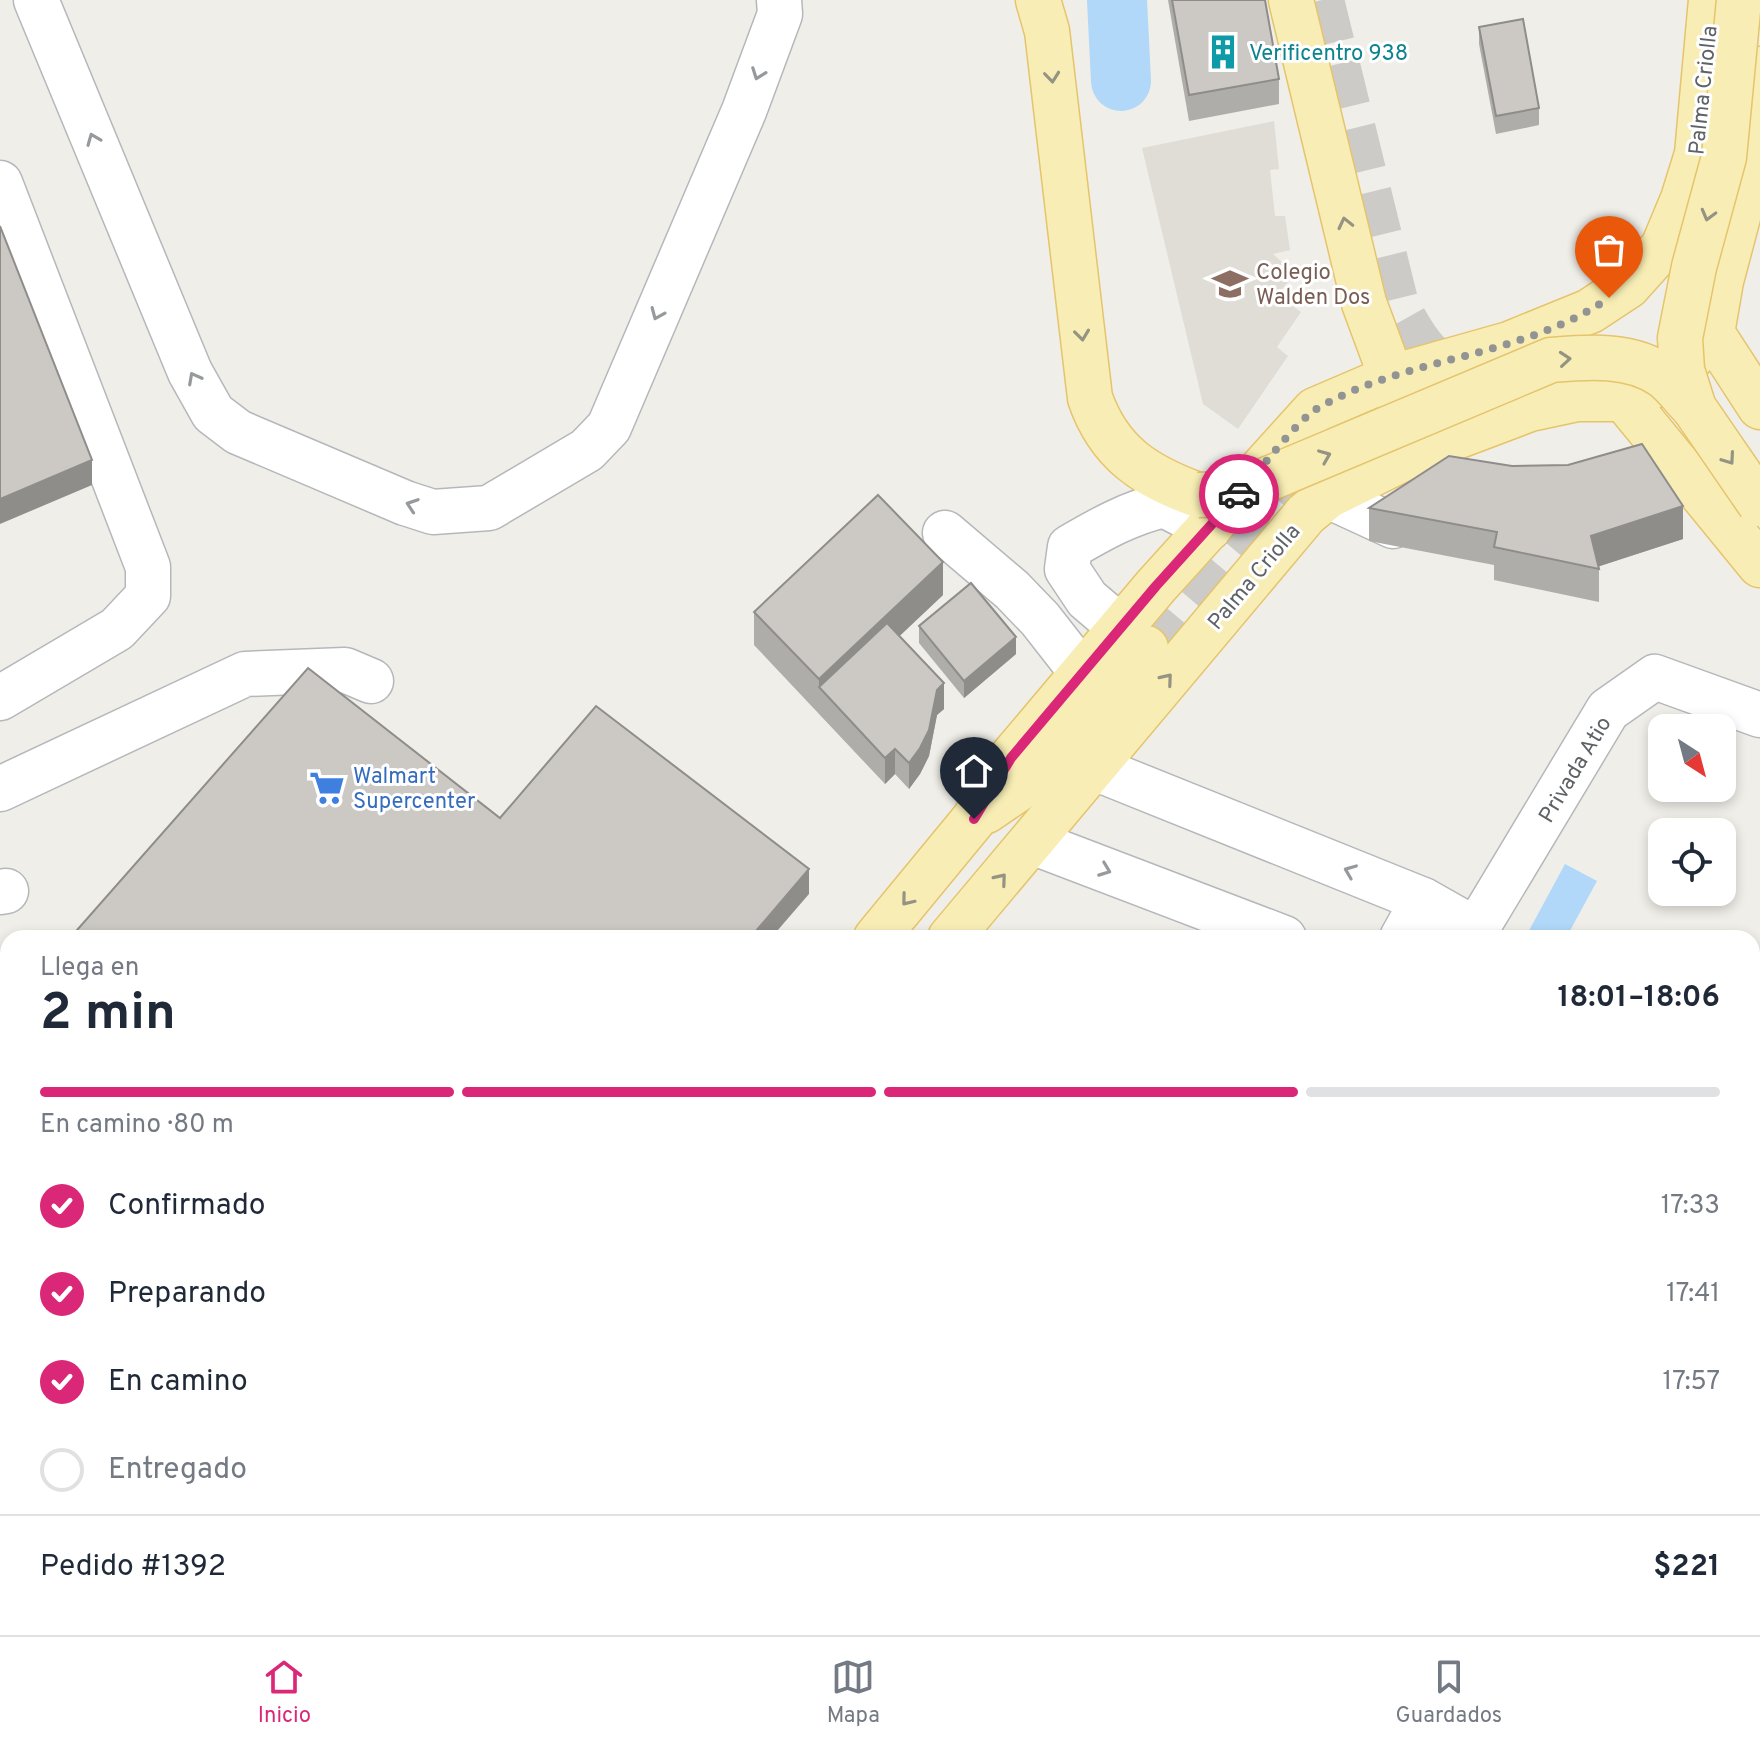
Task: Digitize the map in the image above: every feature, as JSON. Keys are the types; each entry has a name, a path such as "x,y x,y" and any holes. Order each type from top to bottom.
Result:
{"main road":[{"path":"1038,0 1047,31 1090,398 1098,421 1115,446 1134,464 1171,485 1198,495 1225,494 1276,476 1551,360 1598,356 1643,366 1663,376 1694,408 1760,504"},
{"path":"1291,0 1364,303 1399,344 1418,353 1422,368 1422,461"},
{"name":"Palma Criolla","path":"883,930 974,819 1011,758 1083,674 1133,638 1209,528 1315,410 1422,368 1509,344 1590,311 1628,286 1663,247 1697,154 1711,0"},
{"path":"1694,408 1682,370 1680,338 1694,267 1724,157 1739,0"},
{"path":"1701,112 1710,95 1719,89 1734,88 1747,95 1758,89"},
{"path":"1758,89 1752,164 1721,281 1712,333 1760,407"},
{"path":"1364,303 1422,368"},
{"name":"Palma Criolla","path":"957,930 1306,514 1328,496 1422,461 1545,406 1577,399 1624,399 1676,376 1712,333"},
{"path":"1624,399 1760,565"},
{"path":"974,819 1036,777 1133,638"}],"street":[{"path":"36,0 190,372 213,413 238,432 433,512 489,508 587,450 609,427 744,111 780,14 779,0"},
{"path":"0,183 148,567 148,596 117,629 0,698"},
{"path":"1328,496 1393,526"},
{"path":"1133,638 1087,599 1067,569 1070,547 1125,517 1164,505 1209,528"},
{"path":"945,533 1040,619 1083,674"},
{"path":"0,789 245,674 345,670 371,681"},
{"name":"Privada Atio","path":"1476,930 1608,710 1655,677 1760,715"},
{"name":"Privada Atio","path":"1092,767 1423,900 1468,930"},
{"path":"1032,842 1263,930"},
{"path":"1406,930 1423,900"}],"shaded area":[{"name":"Colegio Walden Dos","path":"1274,121 1279,169 1270,170 1275,216 1285,216 1290,250 1273,254 1295,274 1277,295 1301,312 1277,347 1288,356 1238,429 1203,404 1142,148"}],"water":[{"path":"1565,864 1597,881 1570,930 1529,930"}],"building":[{"name":"Verificentro 938","path":"1172,0 1265,0 1279,79 1189,95"},
{"path":"1523,19 1539,108 1496,116 1479,27"},
{"path":"0,226 92,460 0,499"},
{"path":"1642,444 1683,506 1591,536 1599,569 1494,547 1497,532 1369,508 1449,456 1512,466 1568,465"},
{"path":"878,495 943,562 819,679 754,612"},
{"path":"971,583 1016,637 964,681 919,626"},
{"path":"887,623 944,683 937,690 929,730 909,763 895,749 885,758 819,687"},
{"name":"Walmart Supercenter","path":"308,668 500,818 596,706 809,869 757,930 77,930"}],"waterway":[{"path":"1117,0 1121,81"}],"tunnel":[{"path":"1322,0 1397,305 1429,354 1461,375"},
{"path":"1146,648 1322,439 1367,408 1409,394"}],"way so far":[{"path":"1239,494 1315,410 1392,377 1509,344 1590,311 1609,298"}],"place":[{"name":"Verificentro 938","path":"1223,52"},
{"name":"Colegio Walden Dos","path":"1230,284"},
{"name":"Walmart Supercenter","path":"327,788"}],"route":[{"path":"974,819 1011,758 1156,586 1239,494"}]}
